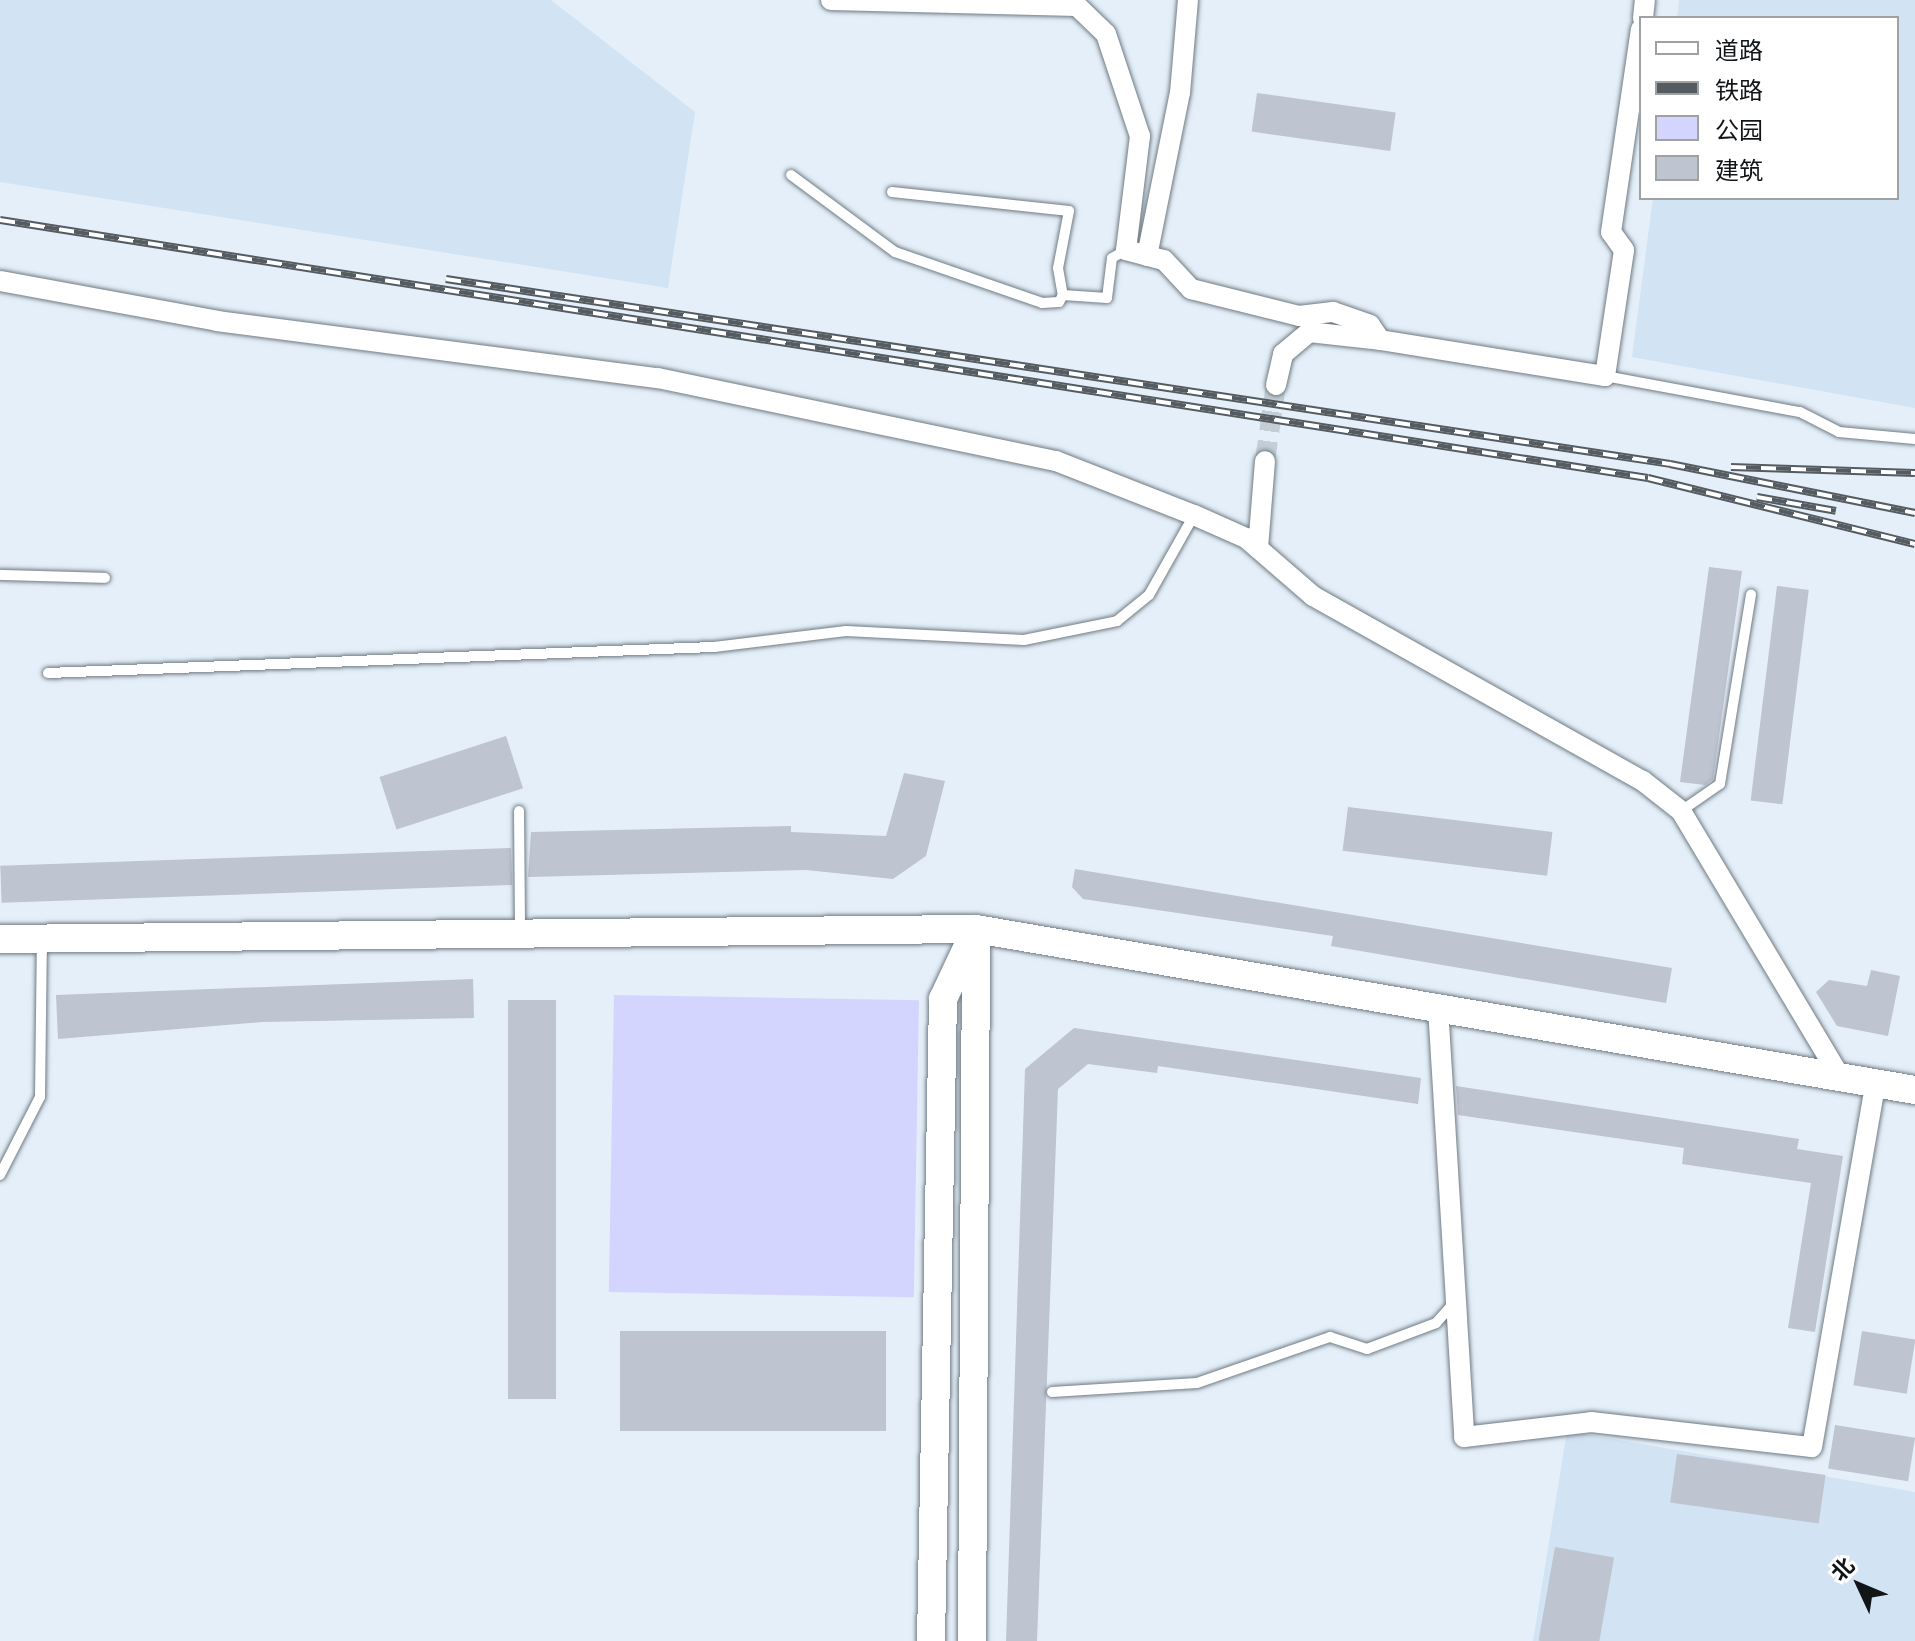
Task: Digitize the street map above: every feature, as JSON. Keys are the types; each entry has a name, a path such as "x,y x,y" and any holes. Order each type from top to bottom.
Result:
{"main road":[{"path":"931,1641 943,999 976,929"},
{"path":"972,1641 976,929"},
{"path":"0,939 976,929 1915,1090"}],"street":[{"path":"831,0 1077,6 1106,34 1140,136 1126,250 1164,260 1191,289 1232,305 1299,316 1333,312 1370,325 1380,340"},
{"path":"1147,256 1180,93 1188,0"},
{"path":"1276,385 1283,354 1309,332 1380,340 1605,376 1624,250 1611,232 1639,43"},
{"path":"0,281 217,321 658,378 1056,461 1194,515 1258,548 1313,596 1643,781 1681,811 1839,1075"},
{"path":"1258,548 1265,461"},
{"path":"1438,1007 1464,1437 1591,1422 1812,1447 1876,1082"}],"lane":[{"path":"791,175 895,252 1042,303 1063,295 1107,298 1112,258 1126,250"},
{"path":"892,192 1069,211 1058,268 1063,295"},
{"path":"1605,376 1800,412 1839,432 1915,439"},
{"path":"48,673 714,647 846,631 1024,640 1117,621 1149,595 1194,515"},
{"path":"0,575 105,578"},
{"path":"1681,811 1720,784 1751,595"},
{"path":"519,811 520,934"},
{"path":"0,1175 40,1097 42,939"},
{"path":"1052,1392 1197,1383 1330,1337 1367,1349 1436,1323 1455,1302"}],"shaded area":[{"path":"0,0 551,0 695,112 668,288 0,182"},
{"path":"1679,0 1915,0 1915,408 1632,357 1653,200 1899,200 1899,16 1677,16"},
{"path":"1567,1431 1915,1492 1915,1641 1533,1641"}],"green space":[{"path":"614,995 919,1000 914,1297 609,1292"}],"building":[{"path":"1257,93 1396,112 1390,151 1252,132"},
{"path":"1709,567 1742,571 1713,779 1705,785 1680,782"},
{"path":"1777,586 1809,590 1782,804 1751,800"},
{"path":"506,736 523,788 397,829 380,777"},
{"path":"904,773 945,781 926,856 893,879 806,870 528,877 531,832 791,826 791,832 886,836"},
{"path":"1348,807 1552,832 1547,876 1343,851"},
{"path":"511,848 512,885 2,903 0,866"},
{"path":"1075,869 1672,968 1666,1003 1331,946 1333,936 1083,899 1072,887"},
{"path":"1871,970 1900,976 1888,1036 1837,1026 1816,992 1829,980 1867,986"},
{"path":"473,979 474,1018 262,1022 58,1039 56,995"},
{"path":"508,1000 556,1000 556,1399 508,1399"},
{"path":"1074,1028 1421,1078 1418,1104 1158,1066 1157,1073 1088,1064 1058,1089 1037,1641 1006,1641 1025,1069"},
{"path":"1456,1086 1799,1139 1797,1149 1843,1156 1815,1332 1788,1328 1811,1183 1682,1164 1684,1148 1458,1115"},
{"path":"620,1331 886,1331 886,1431 620,1431"},
{"path":"1862,1331 1915,1339 1907,1394 1853,1385"},
{"path":"1835,1425 1915,1438 1908,1481 1828,1468"},
{"path":"1677,1454 1826,1475 1819,1523 1670,1503"},
{"path":"1555,1547 1614,1557 1599,1641 1539,1641"}],"tunnel":[{"path":"1265,461 1276,385"}],"railway":[{"path":"0,220 1648,478 1915,544"},
{"path":"446,279 1670,464 1915,513"},
{"path":"1731,467 1915,473"},
{"path":"1757,497 1836,511"}]}
